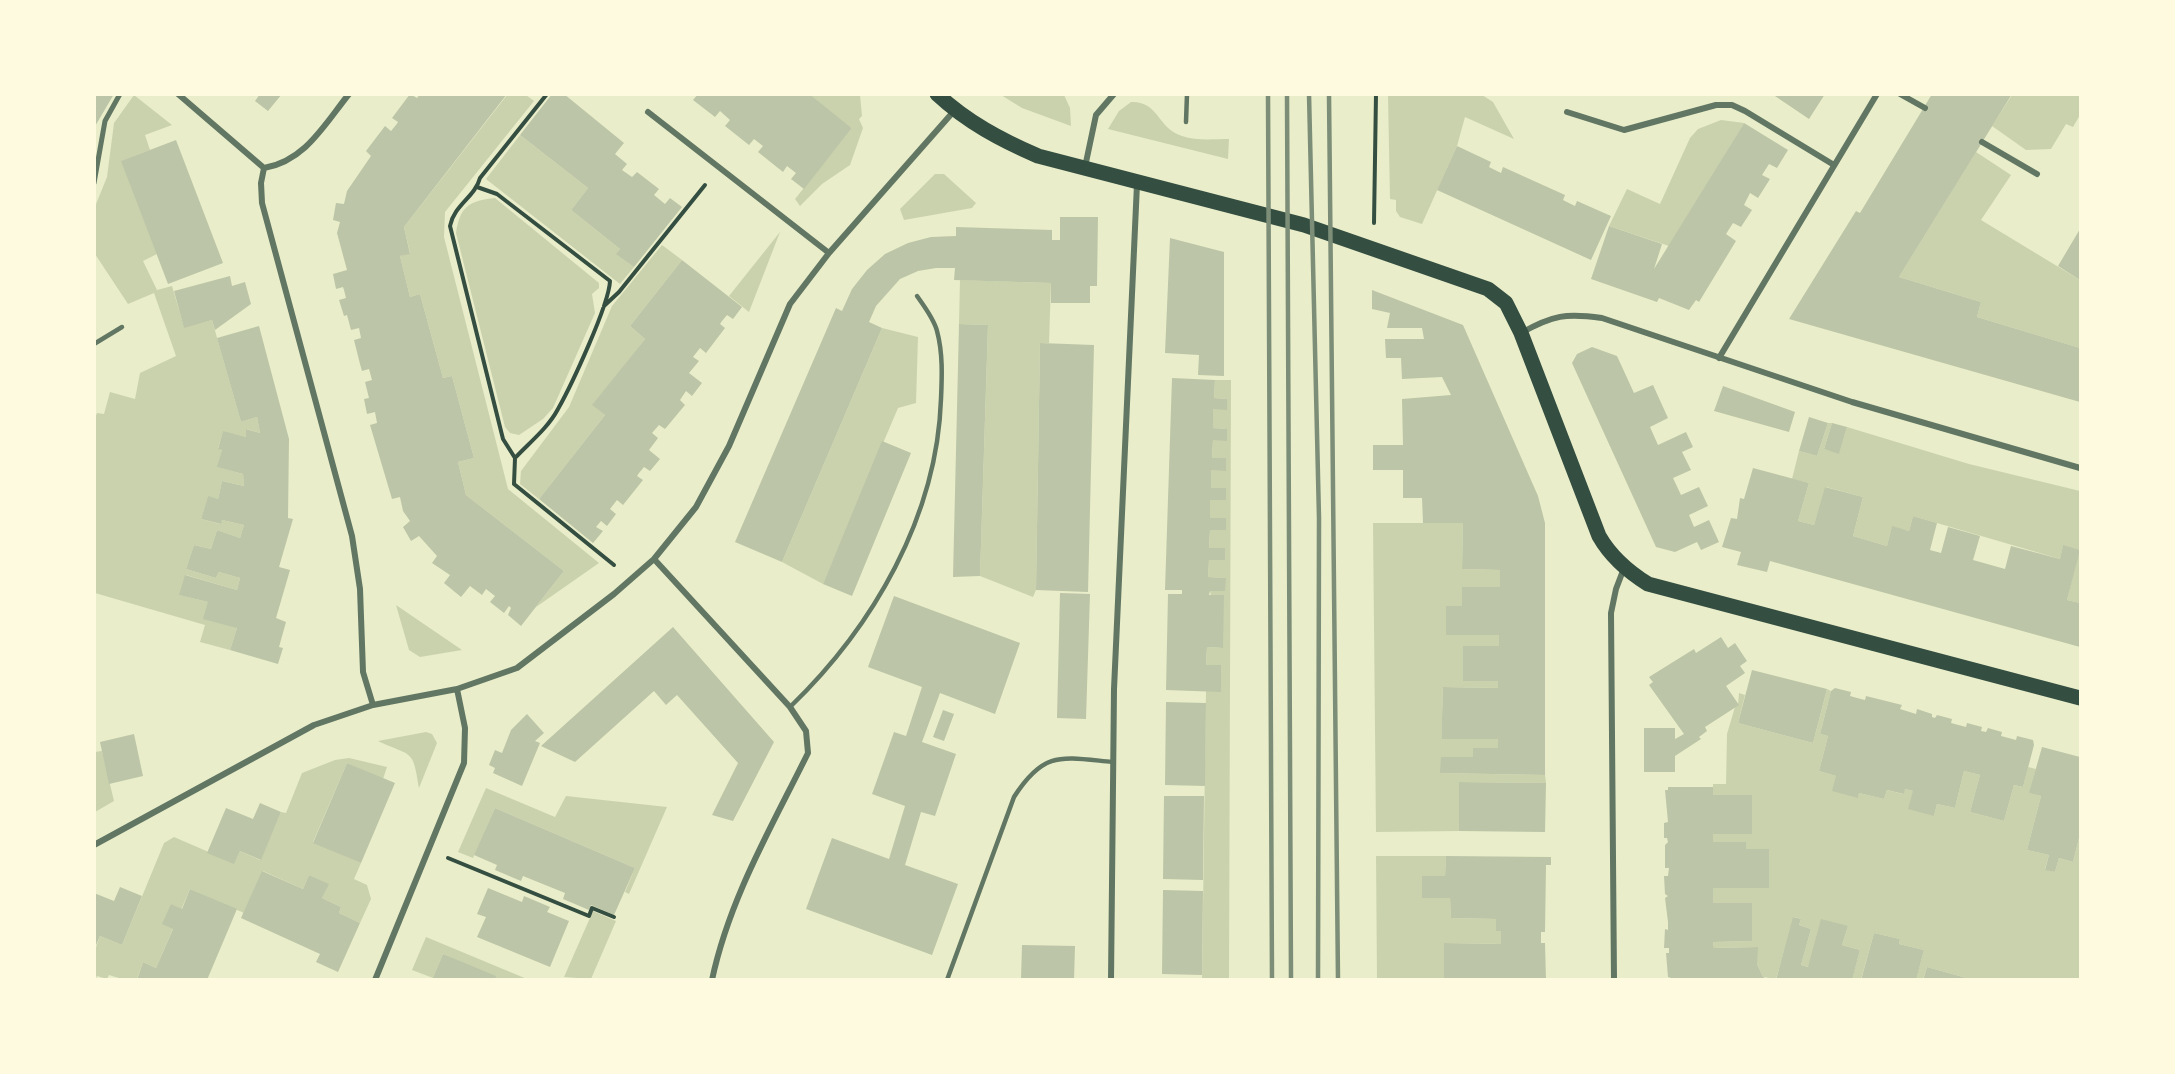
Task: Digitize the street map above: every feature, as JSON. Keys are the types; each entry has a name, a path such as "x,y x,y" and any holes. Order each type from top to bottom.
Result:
{"main road":[{"path":"937,94 955,111 1010,144 1038,156 1137,184 1304,225 1488,289 1506,303 1521,333 1606,549 1624,567 1648,584 2080,698"}],"street":[{"path":"94,183 105,122 120,94"},
{"path":"178,94 264,168"},
{"path":"264,168 290,161 305,149 349,94"},
{"path":"1085,169 1096,115 1114,94"},
{"path":"1719,358 1877,94"},
{"path":"1900,94 1925,108"},
{"path":"1567,112 1624,129 1716,105 1732,105 1833,165"},
{"path":"94,845 314,724 373,705 457,689 517,668 654,559 696,507 713,479 790,304 829,253 955,111"},
{"path":"648,112 829,253"},
{"path":"1982,142 2037,174"},
{"path":"264,168 261,183 262,203 352,536 360,589 363,672 373,705"},
{"path":"1111,980 1112,762 1137,184"},
{"path":"1521,333 1544,320 1573,314 1602,318 1852,402 2080,468"},
{"path":"654,559 790,707 806,731 808,753 735,902 720,941 712,980"},
{"path":"1614,980 1611,613 1624,567"},
{"path":"375,980 430,851 464,763 465,728 457,689"}],"lane":[{"path":"1186,94 1186,122"},
{"path":"790,707 832,665 876,601 903,552 927,491 938,447 942,371 937,330 917,296"},
{"path":"94,344 122,327"},
{"path":"947,980 1014,797 1029,774 1043,764 1066,758 1112,762"}],"path":[{"path":"547,94 480,178 477,188 457,208 450,226 503,439 515,458 514,484 631,578"},
{"path":"1374,214 1376,94"},
{"path":"604,307 619,292 718,168"},
{"path":"477,188 497,194 610,281 604,307 557,411 515,458"},
{"path":"430,851 589,916 592,908 614,917"}],"green space":[{"path":"134,95 172,125 145,135 150,150 122,161 157,254 143,261 157,290 172,286 184,327 212,320 241,422 257,417 260,433 247,429 246,437 223,432 218,448 222,450 218,467 243,474 244,486 222,481 218,499 208,497 201,519 220,524 222,520 244,525 240,538 217,530 211,549 194,545 186,569 216,578 219,572 240,578 237,590 186,575 180,595 208,602 237,628 230,650 200,642 205,625 95,593 95,418 97,413 104,414 110,392 135,399 140,373 176,356 154,293 128,304 95,254 94,209 107,177 114,123"},
{"path":"507,95 526,95 534,101 445,212 444,237 508,489 599,563 536,607 564,571 466,495 458,462 474,458 452,376 443,378 420,294 410,297 400,256 410,253 404,227"},
{"path":"809,95 860,95 862,116 859,119 863,128 850,165 822,184 800,206 795,199 852,128"},
{"path":"1001,95 1064,95 1070,108 1071,126 1022,108"},
{"path":"1388,95 1482,95 1493,102 1514,139 1465,117 1457,146 1422,224 1400,217 1396,211 1396,200 1390,199"},
{"path":"2012,95 2080,95 2080,115 2073,127 2066,124 2051,149 2026,150 1992,126"},
{"path":"1131,102 1147,106 1167,127 1187,138 1229,139 1228,159 1108,129 1119,111"},
{"path":"1721,120 1744,123 1669,246 1609,226 1627,189 1660,204 1690,138 1698,129"},
{"path":"520,135 588,188 571,210 620,249 617,254 634,267 620,284 486,179"},
{"path":"1976,152 2011,175 1981,220 2080,280 2080,348 1977,317 1981,302 1899,277"},
{"path":"935,174 944,174 976,203 972,208 904,220 900,209"},
{"path":"495,198 599,283 599,288 592,294 595,313 553,408 543,419 519,435 510,433 505,427 456,233 460,217 467,207 478,201"},
{"path":"780,232 749,312 729,296"},
{"path":"662,245 682,260 630,326 645,339 593,405 605,415 539,499 520,484 521,471 569,407 612,306"},
{"path":"960,280 1051,283 1049,343 1040,343 1036,590 1033,597 980,576 988,325 959,324"},
{"path":"882,328 918,337 916,403 898,408 823,584 782,562"},
{"path":"1215,380 1231,380 1229,979 1202,980 1206,691 1220,691 1221,665 1206,665 1207,647 1222,648 1210,591 1225,591 1225,578 1208,577 1209,560 1225,560 1225,548 1209,548 1210,530 1226,530 1226,518 1210,518 1210,500 1226,500 1226,489 1211,488 1211,470 1226,470 1226,458 1212,458 1213,440 1227,440 1226,429 1213,428 1213,409 1227,409 1227,399 1214,398"},
{"path":"1828,423 1832,423 1824,449 1839,453 1847,427 1969,464 2080,491 2080,603 2067,600 2079,550 2063,546 2060,559 1913,516 1909,531 1892,527 1887,546 1853,536 1863,497 1826,487 1814,525 1798,521 1809,483 1792,479 1799,451 1817,456"},
{"path":"1373,523 1463,523 1462,569 1500,570 1500,587 1462,587 1462,606 1446,606 1446,635 1499,635 1499,646 1463,646 1498,681 1498,688 1443,687 1442,717 1498,739 1498,748 1473,748 1473,757 1441,757 1441,773 1545,775 1546,783 1460,782 1459,831 1376,832"},
{"path":"396,605 462,650 420,657 409,650"},
{"path":"1827,689 1831,691 1820,734 1828,736 1819,771 1836,776 1858,797 1859,793 1884,799 1887,790 1903,794 1905,789 1913,791 1934,816 1937,804 1955,808 1964,771 1980,775 1970,812 2004,821 2014,785 2023,787 2028,767 2036,769 2030,793 2041,796 2027,850 2049,855 2045,869 2055,872 2059,858 2073,862 2080,834 2080,979 1963,979 1963,977 1927,967 1923,979 1916,979 1924,950 1899,944 1900,939 1874,933 1861,979 1852,979 1860,950 1842,945 1848,926 1808,967 1801,965 1811,929 1799,925 1801,919 1794,917 1776,979 1763,977 1757,964 1757,947 1714,948 1713,942 1752,941 1752,903 1713,903 1713,888 1769,888 1769,850 1746,849 1746,842 1713,842 1713,834 1752,795 1713,795 1713,784 1726,784 1727,734 1735,707 1738,705 1739,693 1745,695 1738,723 1813,743"},
{"path":"426,732 432,734 437,743 419,788 415,766 409,756 378,741"},
{"path":"102,751 114,801 95,812 95,752"},
{"path":"349,758 387,767 383,779 347,763 313,842 361,863 354,879 367,885 371,899 360,923 339,913 341,907 322,898 328,884 309,875 303,889 263,871 244,913 190,889 156,968 143,962 137,979 122,979 109,975 107,979 97,976 95,980 95,950 100,936 122,945 164,843 174,837 234,863 240,851 260,860 281,812 286,813 302,773 335,760"},
{"path":"486,788 555,817 566,796 667,807 629,894 625,892 635,868 495,808 473,858 458,852"},
{"path":"1376,856 1446,856 1445,876 1422,876 1422,897 1450,898 1451,918 1496,919 1496,931 1501,931 1501,944 1445,943 1444,979 1377,979"},
{"path":"593,911 616,921 591,979 564,977"},
{"path":"426,937 527,979 495,979 443,954 433,978 412,970"}],"building":[{"path":"94,94 114,94 94,128"},
{"path":"260,94 282,94 268,111 255,101"},
{"path":"410,94 417,98 420,94 507,94 404,227 410,254 400,256 410,297 420,294 443,378 452,376 474,458 458,462 466,495 564,571 521,626 508,615 511,608 509,606 504,613 490,602 495,596 486,589 482,595 470,586 461,597 444,583 450,575 432,563 437,556 419,536 411,541 403,527 410,521 403,511 400,497 392,499 370,425 377,423 375,412 367,414 364,399 369,398 365,382 372,380 369,369 362,371 354,340 361,338 359,328 351,330 347,315 344,316 339,300 346,298 343,287 336,289 333,274 347,270 337,233 340,222 333,220 336,203 344,204 347,191 371,156 366,151 385,126 391,131 396,125 398,122 392,118"},
{"path":"552,94 564,94 624,143 615,154 627,164 622,170 632,177 637,172 659,189 654,195 665,204 670,198 682,207 634,267 616,254 620,249 571,210 588,188 520,135"},
{"path":"698,94 809,94 852,128 804,189 791,179 796,173 787,166 783,172 758,152 763,146 754,139 749,145 725,126 730,120 720,111 715,117 693,100"},
{"path":"1772,94 1825,94 1809,119"},
{"path":"1932,94 2012,94 1899,277 1981,302 1977,317 2080,348 2080,402 1789,319 1856,211 1860,213"},
{"path":"1744,123 1788,150 1777,168 1769,164 1762,175 1770,179 1758,198 1750,193 1744,205 1752,210 1741,227 1733,223 1726,234 1736,241 1699,302 1696,300 1689,310 1659,298 1657,302 1591,279 1609,226 1662,244 1654,269"},
{"path":"176,140 223,263 168,284 121,161"},
{"path":"1457,146 1491,162 1489,167 1501,173 1503,167 1565,195 1563,200 1575,206 1577,201 1611,216 1591,260 1437,190"},
{"path":"1060,217 1098,217 1097,286 1090,286 1090,303 1051,303 1051,283 954,280 955,268 918,271 900,279 876,306 869,322 882,328 782,562 735,542 836,308 842,311 852,289 867,270 885,254 908,243 931,237 956,236 956,227 1052,230 1052,240 1060,240"},
{"path":"2080,229 2080,280 2058,266"},
{"path":"1170,238 1224,252 1224,376 1198,375 1199,355 1165,353"},
{"path":"682,260 742,307 733,319 727,315 722,321 720,324 725,328 706,353 700,348 693,357 699,361 689,373 702,383 692,396 686,391 680,400 685,405 665,429 659,425 652,433 658,438 649,450 660,459 650,471 644,467 639,473 637,476 643,480 623,505 617,500 610,509 616,514 607,526 601,521 596,527 603,531 593,543 539,499 605,415 592,405 645,339 630,326"},
{"path":"230,276 232,286 245,282 251,304 215,330 212,320 184,328 174,291"},
{"path":"1372,290 1463,325 1538,496 1545,523 1545,775 1440,773 1441,757 1473,757 1473,748 1498,748 1498,739 1442,739 1442,717 1443,687 1498,688 1498,681 1463,681 1463,646 1499,646 1499,635 1446,635 1446,606 1462,606 1462,587 1500,587 1500,570 1462,569 1463,523 1423,523 1422,498 1403,498 1403,470 1373,470 1373,445 1403,445 1402,399 1451,395 1442,377 1402,379 1401,358 1386,358 1385,339 1424,339 1422,328 1387,328 1390,313 1372,309"},
{"path":"959,324 988,325 980,576 953,577"},
{"path":"259,326 289,439 288,518 293,519 279,567 290,570 276,618 286,622 279,647 283,648 278,664 230,650 237,628 203,619 208,602 179,595 185,575 237,590 240,578 219,572 216,578 186,569 194,545 211,549 217,530 240,538 244,525 222,520 221,524 201,519 208,496 218,499 222,481 244,486 243,474 217,467 222,450 218,449 223,431 246,437 246,429 260,433 257,417 241,422 217,338"},
{"path":"1040,343 1094,345 1088,592 1036,590"},
{"path":"1592,347 1617,356 1634,393 1653,385 1668,418 1650,427 1658,445 1686,432 1693,447 1682,452 1691,470 1673,478 1681,495 1699,487 1708,506 1689,515 1694,527 1709,520 1719,542 1701,550 1697,542 1675,552 1656,547 1572,363 1577,354"},
{"path":"1172,378 1215,380 1214,398 1227,399 1227,410 1213,409 1213,428 1227,429 1227,441 1213,440 1212,458 1226,458 1226,471 1211,470 1211,488 1226,488 1226,500 1210,500 1210,518 1226,518 1226,530 1210,530 1209,548 1225,548 1225,560 1209,560 1208,577 1226,578 1225,591 1210,591 1209,595 1224,595 1223,648 1207,647 1206,665 1221,665 1221,692 1166,690 1168,594 1182,594 1182,590 1165,590"},
{"path":"1723,386 1795,412 1789,432 1714,411"},
{"path":"1809,417 1828,423 1817,456 1799,451"},
{"path":"1832,423 1847,427 1839,454 1824,449"},
{"path":"882,441 911,453 852,596 823,584"},
{"path":"1753,468 1809,483 1798,521 1814,525 1825,487 1863,497 1853,536 1887,546 1892,526 1909,531 1913,516 1937,523 1930,550 1941,553 1948,527 1980,536 1973,560 2005,569 2011,546 2060,559 2063,545 2080,550 2067,600 2080,603 2080,647 1770,561 1767,572 1737,565 1741,552 1722,547 1731,518 1737,519 1740,498 1744,499"},
{"path":"1060,593 1090,594 1086,719 1057,718"},
{"path":"894,596 1020,643 995,714 940,693 922,742 956,754 935,816 921,812 905,865 958,884 932,955 806,909 832,838 889,859 905,806 872,794 894,732 906,736 922,687 868,667"},
{"path":"673,627 774,742 733,821 712,815 738,763 677,695 666,705 654,691 575,762 541,746"},
{"path":"1721,637 1728,648 1735,643 1747,661 1740,666 1745,673 1726,686 1739,705 1705,727 1707,731 1699,737 1701,739 1675,756 1675,772 1644,772 1644,728 1675,728 1675,739 1684,734 1649,685 1653,682 1649,677 1694,649 1696,653"},
{"path":"1752,670 1827,689 1813,743 1738,723"},
{"path":"1835,688 1851,692 1850,696 1857,698 1865,700 1866,696 1902,705 1900,709 1916,714 1917,709 1932,714 1935,718 1937,715 1952,719 1951,723 1966,727 1967,723 1982,727 1981,731 1986,732 1988,728 2002,732 2001,736 2016,740 2017,736 2033,740 2034,745 2023,787 2014,785 2004,821 1970,812 1980,775 1964,771 1955,808 1937,804 1934,816 1908,809 1913,791 1905,789 1904,794 1887,790 1884,799 1859,793 1858,798 1832,791 1836,776 1819,771 1828,736 1820,734 1831,691"},
{"path":"1166,702 1206,703 1205,786 1165,785"},
{"path":"943,710 954,714 944,741 933,737"},
{"path":"527,714 544,733 535,741 540,743 522,786 493,773 495,768 489,765 495,750 502,753 511,730"},
{"path":"134,734 143,776 109,784 100,742"},
{"path":"2042,747 2080,757 2080,834 2073,862 2059,858 2055,872 2045,870 2049,855 2027,850 2041,796 2029,793"},
{"path":"347,763 395,783 361,863 313,843"},
{"path":"1459,782 1546,783 1545,832 1459,831"},
{"path":"1668,787 1713,787 1713,795 1752,795 1752,834 1713,834 1713,842 1746,842 1746,849 1769,849 1769,888 1713,888 1713,903 1752,903 1752,941 1713,942 1714,948 1758,947 1757,964 1763,977 1769,980 1677,980 1668,977 1666,953 1669,953 1669,948 1664,948 1665,929 1668,930 1665,898 1668,896 1665,894 1664,876 1668,876 1669,868 1665,868 1665,845 1668,842 1667,838 1664,838 1664,823 1668,822 1665,790 1668,790"},
{"path":"1164,796 1204,796 1203,880 1163,879"},
{"path":"260,803 281,812 261,860 240,851 234,864 207,853 226,808 253,819"},
{"path":"495,808 635,868 614,915 591,905 589,910 563,899 565,893 523,876 521,881 495,870 497,865 474,855"},
{"path":"1446,856 1551,857 1551,865 1546,865 1545,932 1541,932 1541,943 1545,943 1546,980 1444,980 1444,943 1501,944 1501,931 1496,931 1496,919 1451,918 1450,898 1422,898 1422,876 1445,876"},
{"path":"262,871 303,889 309,875 329,884 322,898 341,907 339,913 360,923 338,972 316,962 320,954 241,918"},
{"path":"120,887 142,896 122,945 100,936 94,950 94,893 114,901"},
{"path":"488,888 522,902 524,896 550,907 547,912 569,921 550,967 477,937 486,917 477,914"},
{"path":"190,889 237,909 207,980 137,980 143,962 156,968 173,929 162,924 171,904 182,909"},
{"path":"1163,890 1203,891 1202,975 1162,974"},
{"path":"1793,917 1801,919 1799,925 1811,929 1801,965 1808,967 1821,919 1848,926 1842,945 1860,950 1852,980 1776,980"},
{"path":"1874,933 1900,939 1899,944 1924,950 1916,980 1861,980"},
{"path":"1022,945 1075,946 1074,980 1021,980"},
{"path":"443,954 496,976 495,980 432,980"},
{"path":"1927,967 1963,977 1963,980 1923,980"}],"railway":[{"path":"1268,94 1272,980"},
{"path":"1287,94 1291,980"},
{"path":"1309,94 1319,518 1318,980"},
{"path":"1329,94 1338,980"}]}
